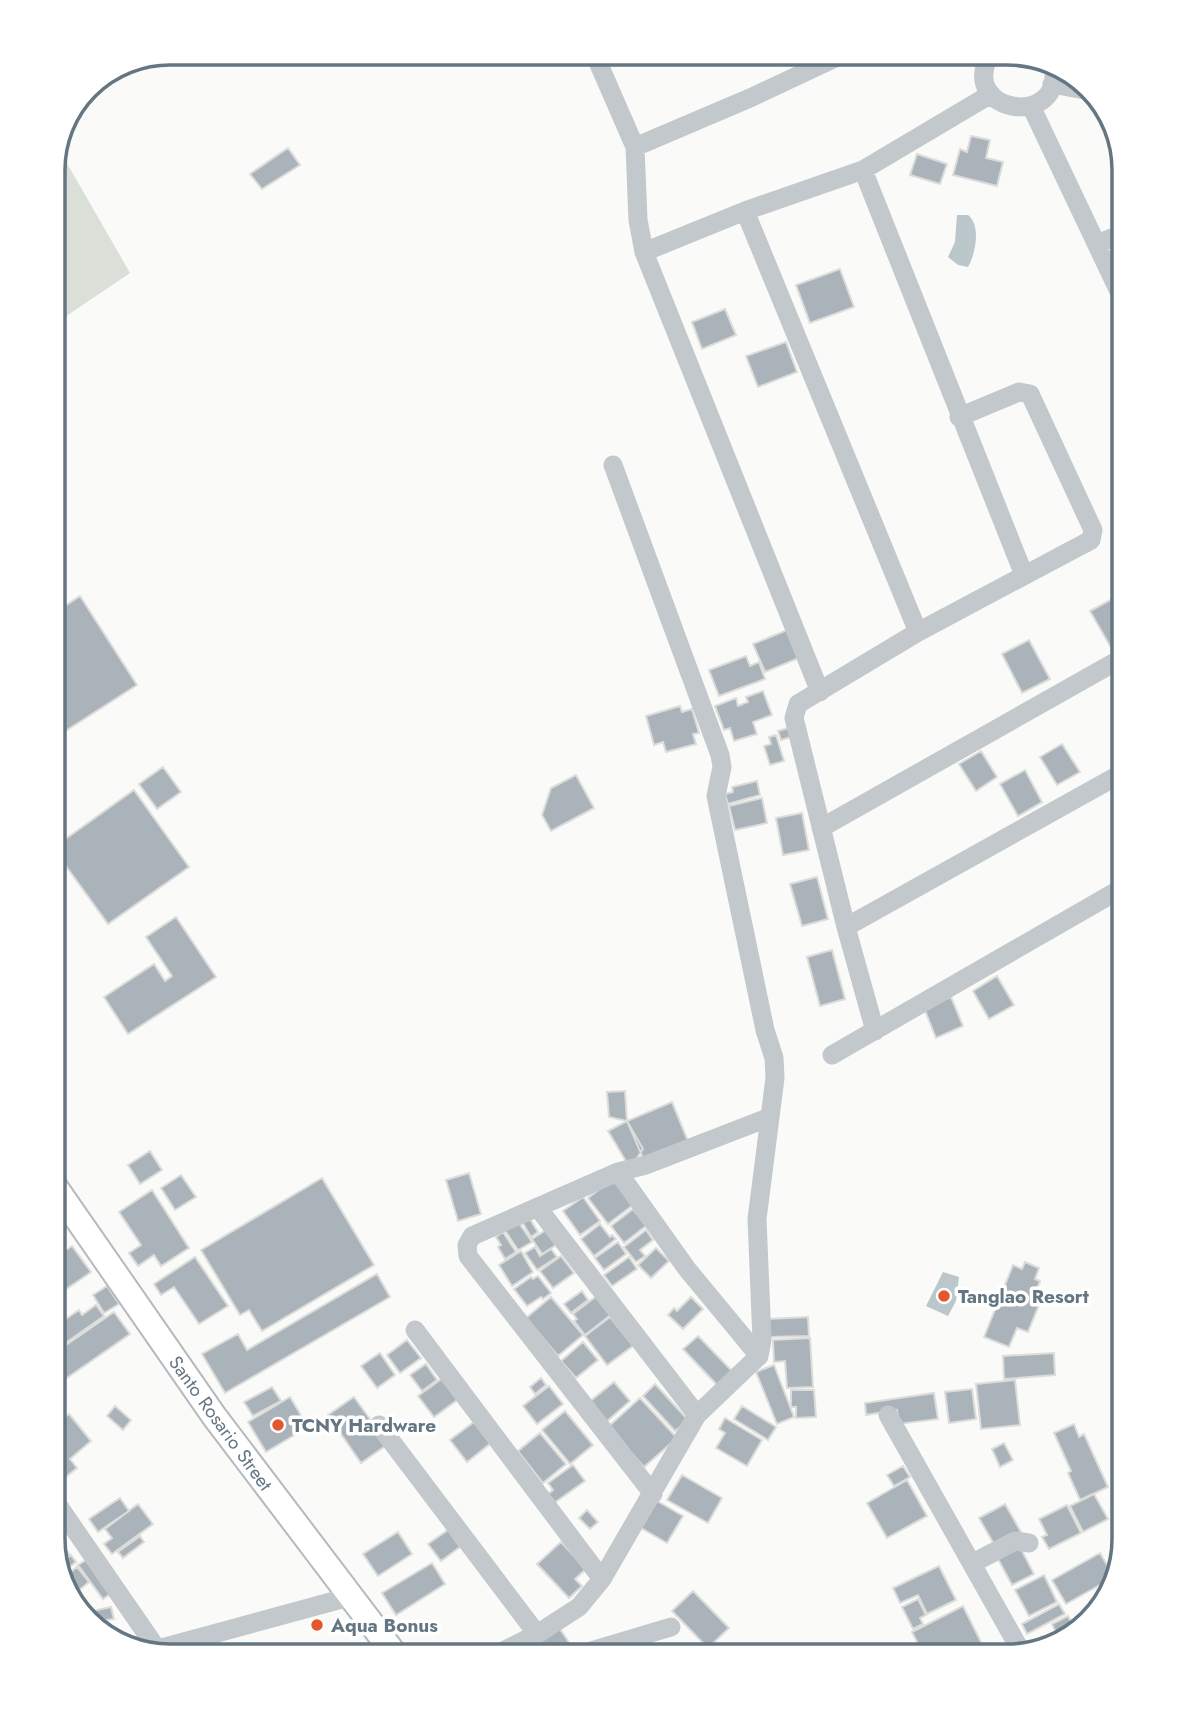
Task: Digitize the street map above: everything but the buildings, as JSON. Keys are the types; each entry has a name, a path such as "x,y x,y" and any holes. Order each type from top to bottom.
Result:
{"main road":[{"name":"Santo Rosario Street","path":"65,1203 214,1416 386,1644"}],"street":[{"path":"603,65 635,147 638,220 644,252 820,692"},
{"path":"635,147 820,65"},
{"path":"987,65 984,72 991,94 1009,107 1031,106 1041,101 1053,75"},
{"path":"644,252 745,211 863,170 991,94"},
{"path":"1031,106 1112,275"},
{"path":"863,170 1024,575"},
{"path":"745,211 918,632"},
{"path":"1097,244 1112,238"},
{"path":"875,1031 794,718 798,704 918,632 1091,540 1093,530 1030,394 1019,392 959,417"},
{"path":"379,1425 532,1644 579,1607 602,1579 697,1415 759,1356 762,1340 757,1219 775,1077 774,1058 765,1030 716,796 722,767 720,755 613,465"},
{"path":"821,828 1112,664"},
{"path":"846,927 1112,779"},
{"path":"832,1055 1112,894"},
{"path":"653,1494 468,1256 467,1245 472,1236 618,1172 646,1165 770,1117"},
{"path":"618,1172 687,1269 759,1356"},
{"path":"538,1208 697,1415"},
{"path":"415,1330 602,1579"},
{"path":"888,1415 1017,1643"},
{"path":"65,1518 147,1642"},
{"path":"973,1563 1015,1541 1028,1543"},
{"path":"182,1644 349,1597"},
{"path":"615,1644 671,1627"}],"shaded area":[{"path":"65,161 130,273 65,317"},
{"path":"957,215 968,215 975,225 975,247 968,267 958,265 948,257 955,242"},
{"name":"Tanglao Resort","path":"943,1272 959,1277 956,1301 948,1316 926,1306"}],"place":[{"name":"Tanglao Resort","path":"944,1296"},
{"name":"TCNY Hardware","path":"278,1425"},
{"name":"Aqua Bonus","path":"317,1625"}]}
